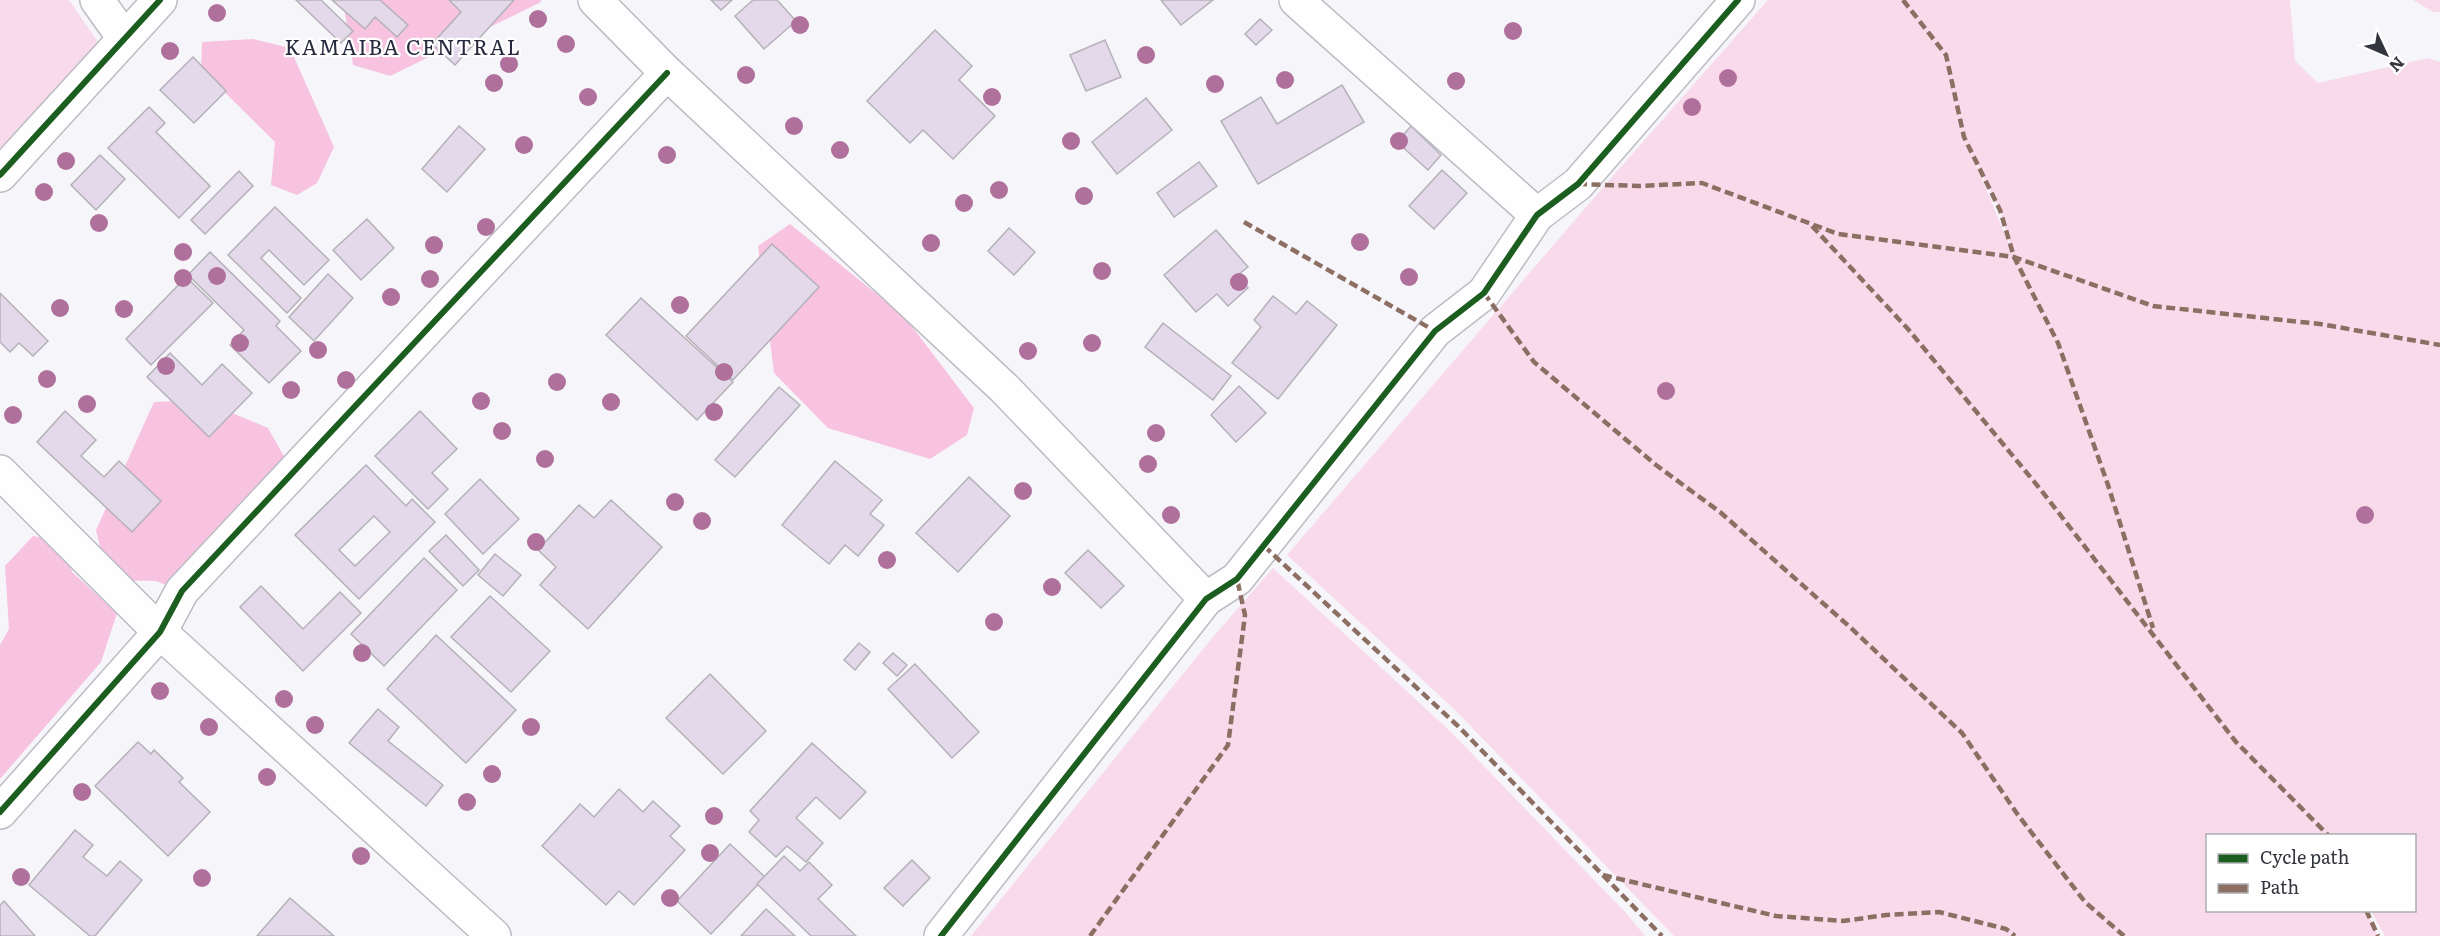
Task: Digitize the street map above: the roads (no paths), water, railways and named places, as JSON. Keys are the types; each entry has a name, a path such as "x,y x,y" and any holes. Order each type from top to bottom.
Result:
{"street":[{"path":"97,0 124,38"},
{"path":"0,175 160,0"},
{"path":"595,0 667,73 1005,388 1206,598"},
{"path":"1296,0 1537,215"},
{"path":"940,936 1206,598 1237,579 1435,331 1484,293 1537,215 1578,184 1738,0"},
{"path":"0,812 160,632 182,591 667,73"},
{"path":"0,472 160,632 494,936"}],"district":[{"name":"KAMAIBA CENTRAL","path":"403,48"}]}
